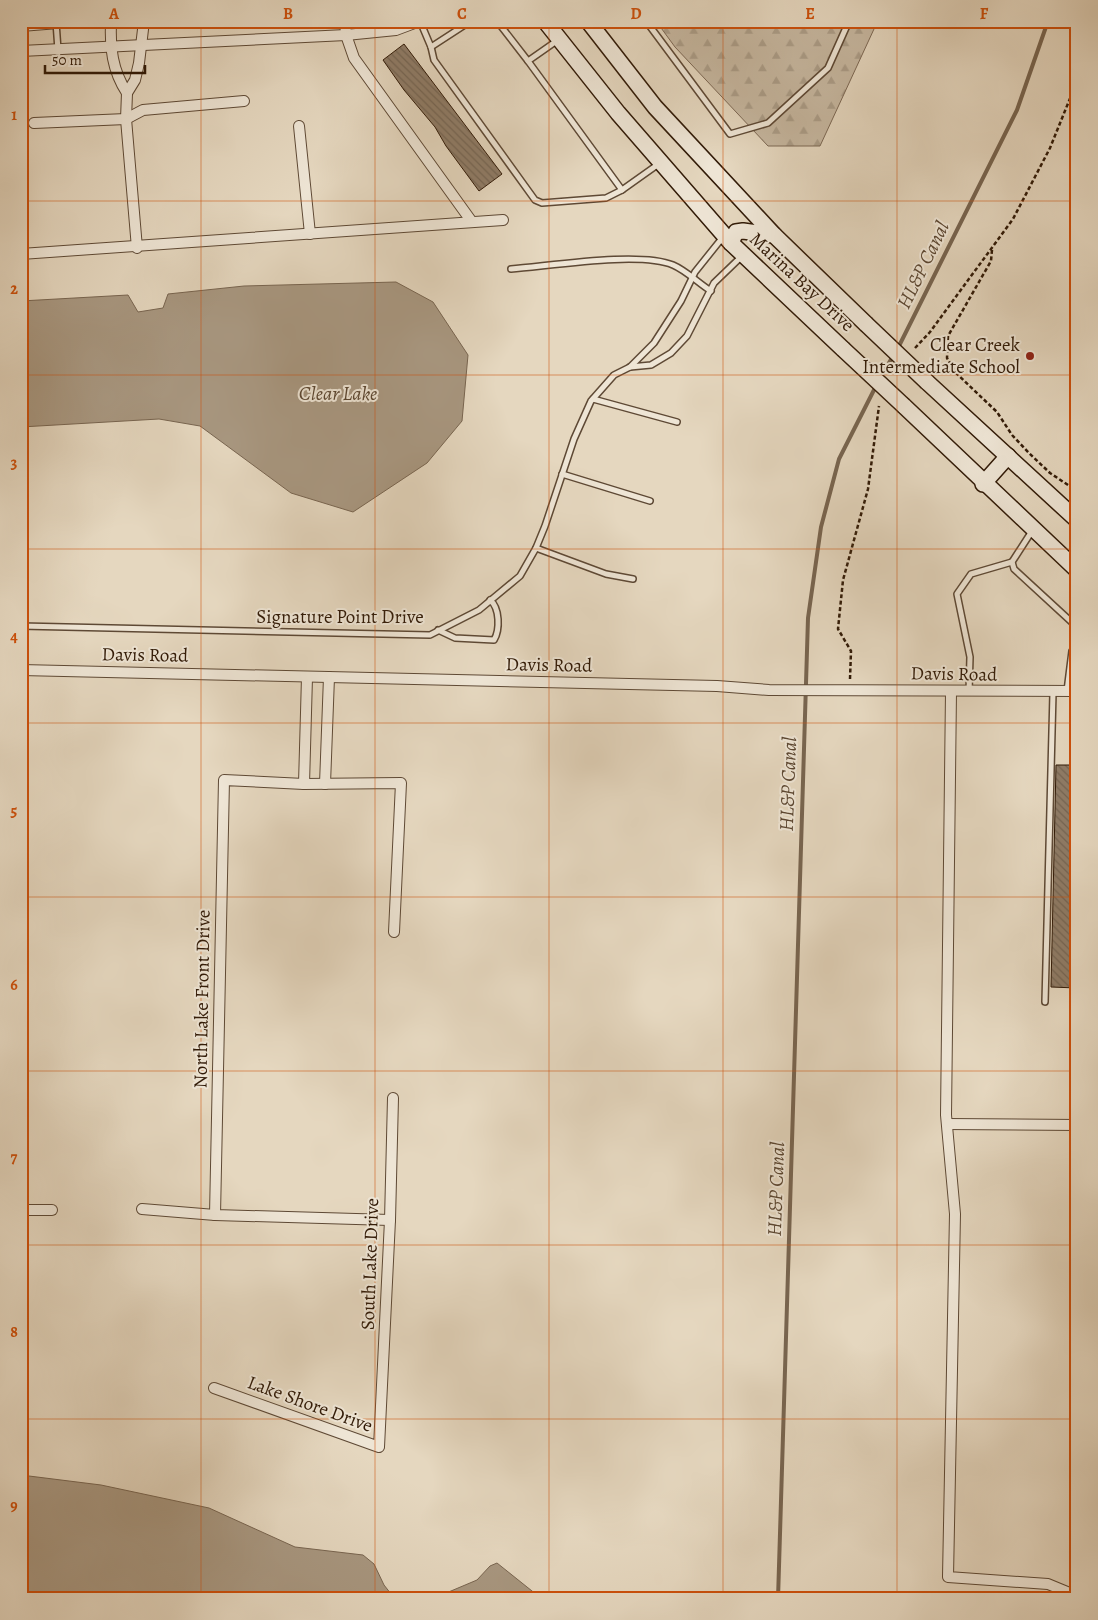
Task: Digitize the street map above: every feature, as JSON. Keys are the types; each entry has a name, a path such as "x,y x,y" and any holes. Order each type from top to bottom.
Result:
{"main road":[{"name":"Marina Bay Drive","path":"545,21 618,113 727,239 904,406 983,484 1077,570"},
{"name":"Marina Bay Drive","path":"588,21 655,108 774,235 927,382 1077,520"},
{"path":"727,239 736,232 743,231 774,235"},
{"path":"983,484 1008,456"}],"street":[{"path":"21,26 83,21"},
{"path":"111,21 110,48 119,80 127,92"},
{"path":"136,248 126,119 127,92 135,80 144,21"},
{"path":"346,21 346,35 354,58 472,222"},
{"path":"21,51 346,35 396,30 420,21"},
{"path":"34,123 126,119 143,110 244,101"},
{"path":"298,126 310,234"},
{"path":"21,254 136,248 503,220"},
{"name":"Davis Road","path":"21,670 717,686 768,690 849,686 951,692 1072,692"},
{"path":"307,677 304,784 401,783 394,932"},
{"path":"325,784 329,677"},
{"path":"951,692 947,1124 955,1214 948,1577 1048,1584 1077,1596"},
{"name":"North Lake Front Drive","path":"215,1216 224,780 304,784"},
{"name":"South Lake Drive","path":"380,1431 390,1220 393,1098"},
{"path":"947,1124 1077,1125"},
{"path":"142,1209 215,1216 390,1220"},
{"path":"21,1210 52,1210"},
{"name":"Lake Shore Drive","path":"214,1388 378,1447 380,1431"}],"lane":[{"path":"420,21 431,47 434,60 535,200 542,203 606,198 622,190 660,163"},
{"path":"431,47 470,21"},
{"path":"497,21 622,190"},
{"path":"646,21 730,134 768,123 828,68 849,21"},
{"path":"56,23 58,50"},
{"path":"528,61 559,39"},
{"name":"Signature Point Drive","path":"21,626 430,634 479,610 520,576 536,548 574,439 593,400 614,375 630,367 654,342 668,324 692,278 727,239"},
{"name":"Signature Point Drive","path":"630,367 651,365 671,353 687,336 714,283 743,255"},
{"path":"511,269 635,259 656,260 673,265 711,291"},
{"path":"593,400 677,422"},
{"path":"562,474 650,501"},
{"path":"969,692 970,657 957,594 971,574 1012,562 1032,530"},
{"path":"536,548 606,574 634,579"},
{"path":"1012,562 1014,569 1077,627"},
{"path":"438,630 455,638 494,640 498,610 490,600"},
{"path":"1072,692 1072,652 1077,646"},
{"path":"1045,1002 1053,693"}],"path":[{"path":"915,348 930,332 1013,218 1042,164 1077,81"},
{"path":"992,249 992,261 948,336 947,358 956,373 997,412 1012,436 1050,473 1077,491"},
{"path":"849,686 851,651 838,629 843,580 868,489 879,406"}],"green space":[{"path":"656,21 875,21 874,29 820,146 768,146 675,47"}],"water":[{"name":"Clear Lake","path":"396,282 433,302 468,355 462,421 427,463 353,512 291,493 200,426 159,419 21,427 21,301 128,295 138,312 163,308 168,294 244,286"},
{"path":"21,1475 101,1485 209,1508 295,1547 363,1555 374,1564 384,1585 395,1599 21,1599"},
{"path":"497,1563 542,1599 432,1599 477,1580 490,1566"}],"building":[{"path":"404,44 502,174 479,191 446,146 435,127 404,90 383,60"},
{"path":"1056,765 1077,765 1077,988 1051,987"}],"waterway":[{"name":"HL&P Canal","path":"898,348 1017,110 1048,21"},
{"name":"HL&P Canal","path":"880,378 893,356"},
{"name":"HL&P Canal","path":"778,1599 808,618 821,527 839,459 877,384"}],"place":[{"name":"Clear Creek Intermediate School","path":"1030,356"}]}
